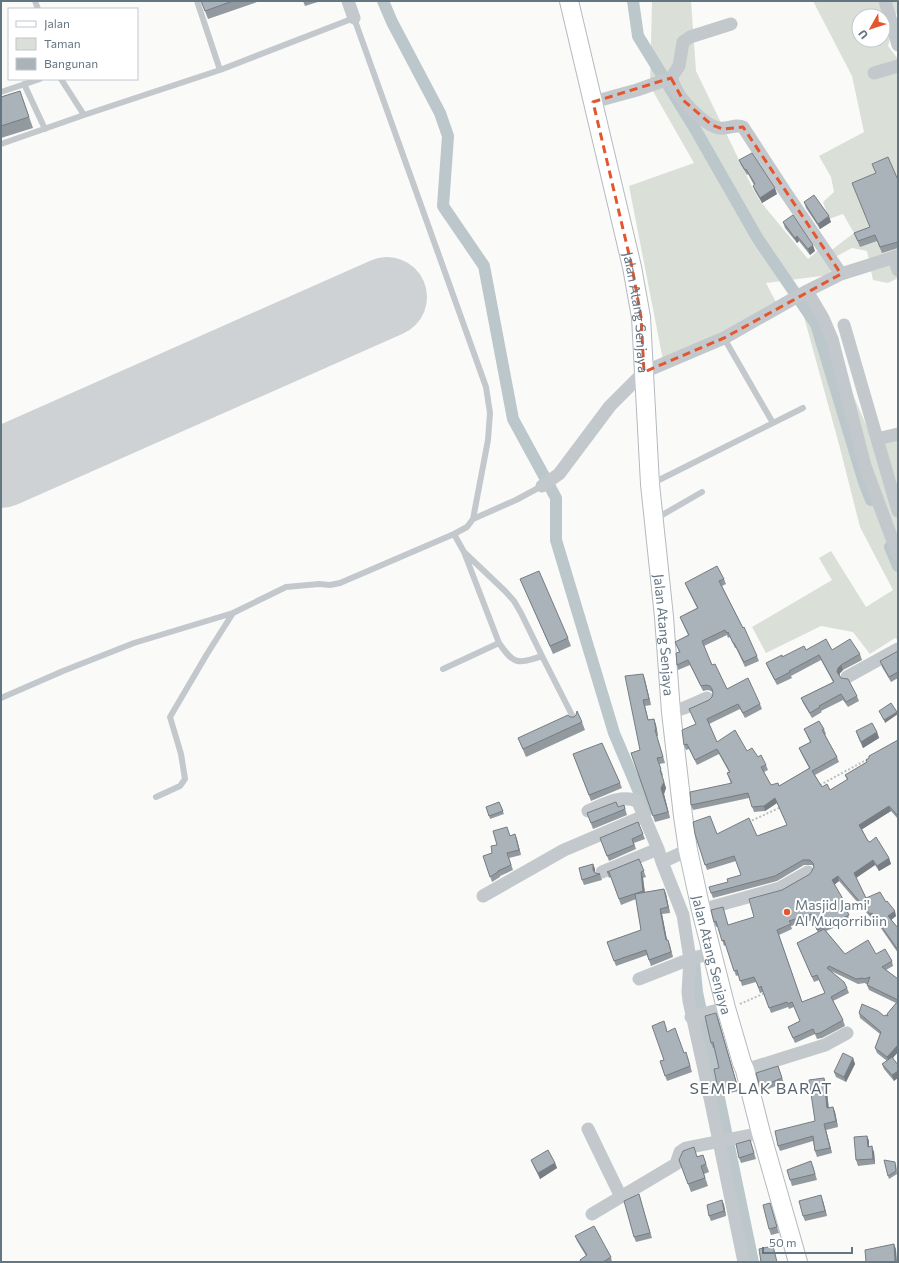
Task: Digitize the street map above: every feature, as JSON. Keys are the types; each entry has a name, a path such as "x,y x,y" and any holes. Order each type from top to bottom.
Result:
{"main road":[{"name":"Jalan Atang Senjaya","path":"569,1 632,266 641,317 650,484 664,617 682,853 701,910 721,1010 745,1070 761,1133 798,1262"}],"street":[{"path":"348,1 354,18"},
{"path":"885,1 898,44"},
{"path":"593,102 637,90 669,78 679,66 683,42 690,37 731,24"},
{"path":"874,73 898,66"},
{"path":"669,78 683,100 712,126 723,129 739,125 743,127 841,274"},
{"path":"542,486 559,474 610,406 644,372 724,338 804,292 841,274 896,256 898,270"},
{"path":"804,292 823,318 832,339 865,466 898,555"},
{"path":"844,325 898,511"},
{"path":"877,440 898,434"},
{"path":"847,677 898,649"},
{"path":"671,712 706,698"},
{"path":"588,811 624,798 638,802 683,915 691,958 688,992 744,1262"},
{"path":"483,896 564,850 644,816"},
{"path":"602,872 682,853"},
{"path":"701,910 780,888 808,872"},
{"path":"639,979 691,958 710,954"},
{"path":"694,1017 721,1010"},
{"path":"745,1070 825,1044 846,1033"},
{"path":"588,1129 621,1197"},
{"path":"592,1214 677,1163 680,1152 683,1150 761,1133"}],"lane":[{"path":"197,1 220,70"},
{"path":"1,144 220,70 354,18 486,387 490,413 488,434 473,519 467,527 340,583 330,585 319,584 286,587 233,614 134,643 63,671 1,698"},
{"path":"1,92 37,80"},
{"path":"62,80 84,115"},
{"path":"24,84 45,129"},
{"path":"724,338 773,423"},
{"path":"650,484 803,408"},
{"path":"473,519 516,500 542,486"},
{"path":"654,520 702,492"},
{"path":"454,534 464,552 499,643 508,656 514,661 523,662 542,656"},
{"path":"464,552 514,601 575,721"},
{"path":"156,797 180,786 185,779 181,754 170,717 207,654 233,614"},
{"path":"443,669 499,643"}],"path":[{"path":"816,787 873,756"},
{"path":"745,822 754,820 784,805"},
{"path":"721,1010 767,992"}],"highlighted area":[{"path":"671,78 683,100 712,125 723,129 743,127 841,274 724,338 644,372 641,317 632,267 593,102"}],"green space":[{"path":"652,1 691,1 696,71 760,201 808,259 821,248 829,252 854,233 843,214 829,219 823,202 834,192 831,177 819,156 864,132 852,76 813,1 898,1 898,8 891,35 891,8 851,8 851,48 890,48 898,59 898,278 888,283 873,280 867,251 852,248 837,256 829,275 766,283 778,306 663,360 629,186 694,163 650,86"},
{"path":"798,295 819,317 874,443 898,435 898,640 895,638 870,654 853,632 821,626 766,653 752,627 832,580 819,558 831,551 866,607 893,590 860,527"}],"building":[{"path":"201,1 233,1 205,11"},
{"path":"20,91 29,117 1,126 1,97"},
{"path":"752,153 775,188 760,198 753,186 755,184 739,160"},
{"path":"888,157 898,180 898,242 880,247 875,235 858,241 854,233 870,227 852,183 876,173 872,164"},
{"path":"814,195 829,216 818,224 804,202"},
{"path":"793,215 813,245 808,249 797,236 795,238 783,222"},
{"path":"717,566 724,579 719,581 743,628 744,627 757,656 744,662 728,632 727,633 725,630 702,641 712,665 715,664 727,689 748,678 760,704 743,713 738,704 707,719 717,742 735,730 747,751 752,748 758,757 761,755 766,765 761,767 771,785 778,783 779,786 810,768 799,748 811,742 804,729 819,721 824,729 822,730 837,757 812,771 822,787 827,784 830,790 848,779 845,775 867,762 866,760 869,756 898,740 898,816 889,806 859,825 868,841 870,842 876,837 889,858 877,866 873,860 854,873 866,898 880,892 886,902 887,901 895,911 888,916 898,928 898,950 872,913 870,914 838,876 832,880 847,906 845,907 849,915 817,930 811,914 789,921 791,924 777,930 802,1002 825,993 817,975 812,977 797,943 824,929 845,954 868,940 876,954 885,949 892,961 882,967 898,979 898,1000 867,985 870,977 856,979 829,966 827,968 844,982 847,988 831,997 843,1020 820,1033 815,1034 813,1029 793,1038 788,1027 800,1021 792,1002 788,1004 787,1002 769,1008 761,986 759,988 754,977 740,981 737,970 734,971 724,940 722,941 711,910 723,907 728,925 754,917 749,899 782,890 810,874 814,867 810,860 803,860 775,876 711,893 709,887 728,882 727,879 741,875 734,856 705,865 695,834 693,822 710,816 717,834 749,818 757,836 787,825 775,798 764,806 752,807 748,793 691,805 690,792 732,783 727,773 730,772 717,749 695,760 687,744 684,745 682,730 696,724 689,709 709,700 713,693 710,686 701,686 688,660 677,665 676,653 680,652 675,642 689,635 680,617 698,608 685,583"},
{"path":"539,571 568,638 550,646 520,579"},
{"path":"826,639 832,650 850,639 860,654 841,665 837,672 841,678 848,679 857,696 846,702 841,694 819,706 820,707 810,713 801,698 834,682 819,655 775,680 766,663 804,646 806,650"},
{"path":"898,651 898,672 889,677 880,661"},
{"path":"643,674 649,699 643,700 648,720 654,719 655,730 663,757 657,758 664,782 661,788 668,812 653,816 631,753 640,750 625,676"},
{"path":"891,703 897,712 884,720 879,711"},
{"path":"577,711 582,722 523,749 518,738 568,715 570,717 574,717"},
{"path":"872,723 877,732 861,742 856,731"},
{"path":"602,743 620,783 589,795 573,754"},
{"path":"499,802 503,811 489,816 486,807"},
{"path":"616,802 618,807 624,805 625,809 591,823 587,813"},
{"path":"638,822 643,834 632,839 634,845 607,856 600,838"},
{"path":"507,827 510,836 515,834 519,850 507,853 511,865 498,871 490,877 483,856 492,853 491,846 497,845 493,831"},
{"path":"639,859 644,871 641,872 643,891 619,899 609,872 607,872"},
{"path":"593,864 593,870 595,873 600,874 582,880 579,868"},
{"path":"664,889 668,907 660,909 666,940 668,940 671,952 649,960 646,950 614,961 607,942 641,930 635,894"},
{"path":"898,1001 898,1045 887,1057 875,1048 881,1032 859,1013 862,1004 878,1011 884,1016 888,1016 887,1014"},
{"path":"716,1013 737,1085 718,1089 714,1069 719,1068 713,1042 711,1043 705,1016"},
{"path":"664,1021 667,1032 675,1028 684,1053 686,1052 690,1066 665,1076 660,1061 664,1060 652,1026"},
{"path":"843,1053 853,1058 844,1077 834,1072"},
{"path":"892,1057 898,1065 898,1071 892,1075 882,1064"},
{"path":"778,1066 782,1078 760,1087 756,1073"},
{"path":"824,1078 827,1108 833,1107 836,1121 824,1124 830,1148 815,1151 813,1136 778,1146 775,1131 815,1121 809,1080"},
{"path":"867,1136 868,1147 872,1146 873,1159 856,1160 854,1137"},
{"path":"750,1140 754,1153 739,1158 736,1144"},
{"path":"694,1147 697,1157 703,1155 706,1164 701,1166 705,1178 688,1184 679,1160 683,1151"},
{"path":"548,1150 555,1163 538,1173 531,1160"},
{"path":"884,1160 895,1162 896,1171 888,1176"},
{"path":"811,1161 815,1174 790,1180 787,1170"},
{"path":"639,1194 650,1233 634,1237 624,1201"},
{"path":"821,1195 825,1211 803,1216 799,1201"},
{"path":"722,1200 724,1211 709,1216 707,1205"},
{"path":"770,1203 777,1227 769,1229 763,1205"},
{"path":"594,1226 611,1257 603,1262 581,1262 580,1260 587,1255 575,1236"},
{"path":"894,1244 895,1262 866,1262 865,1250"},
{"path":"773,1246 777,1262 761,1262 759,1249"}],"waterway":[{"path":"383,1 392,22 440,113 448,136 443,206 484,266 513,419 556,498 556,540 614,733 647,811"},
{"path":"633,1 638,36 694,127 758,239 816,324 864,482 871,500"},
{"path":"890,547 898,566"},
{"path":"694,961 697,992 753,1262"}],"runway":[{"path":"1,468 387,297"}],"place":[{"name":"Masjid Jami' Al Muqorribiin","path":"787,912"}],"district":[{"name":"SEMPLAK BARAT","path":"761,1087"}]}
